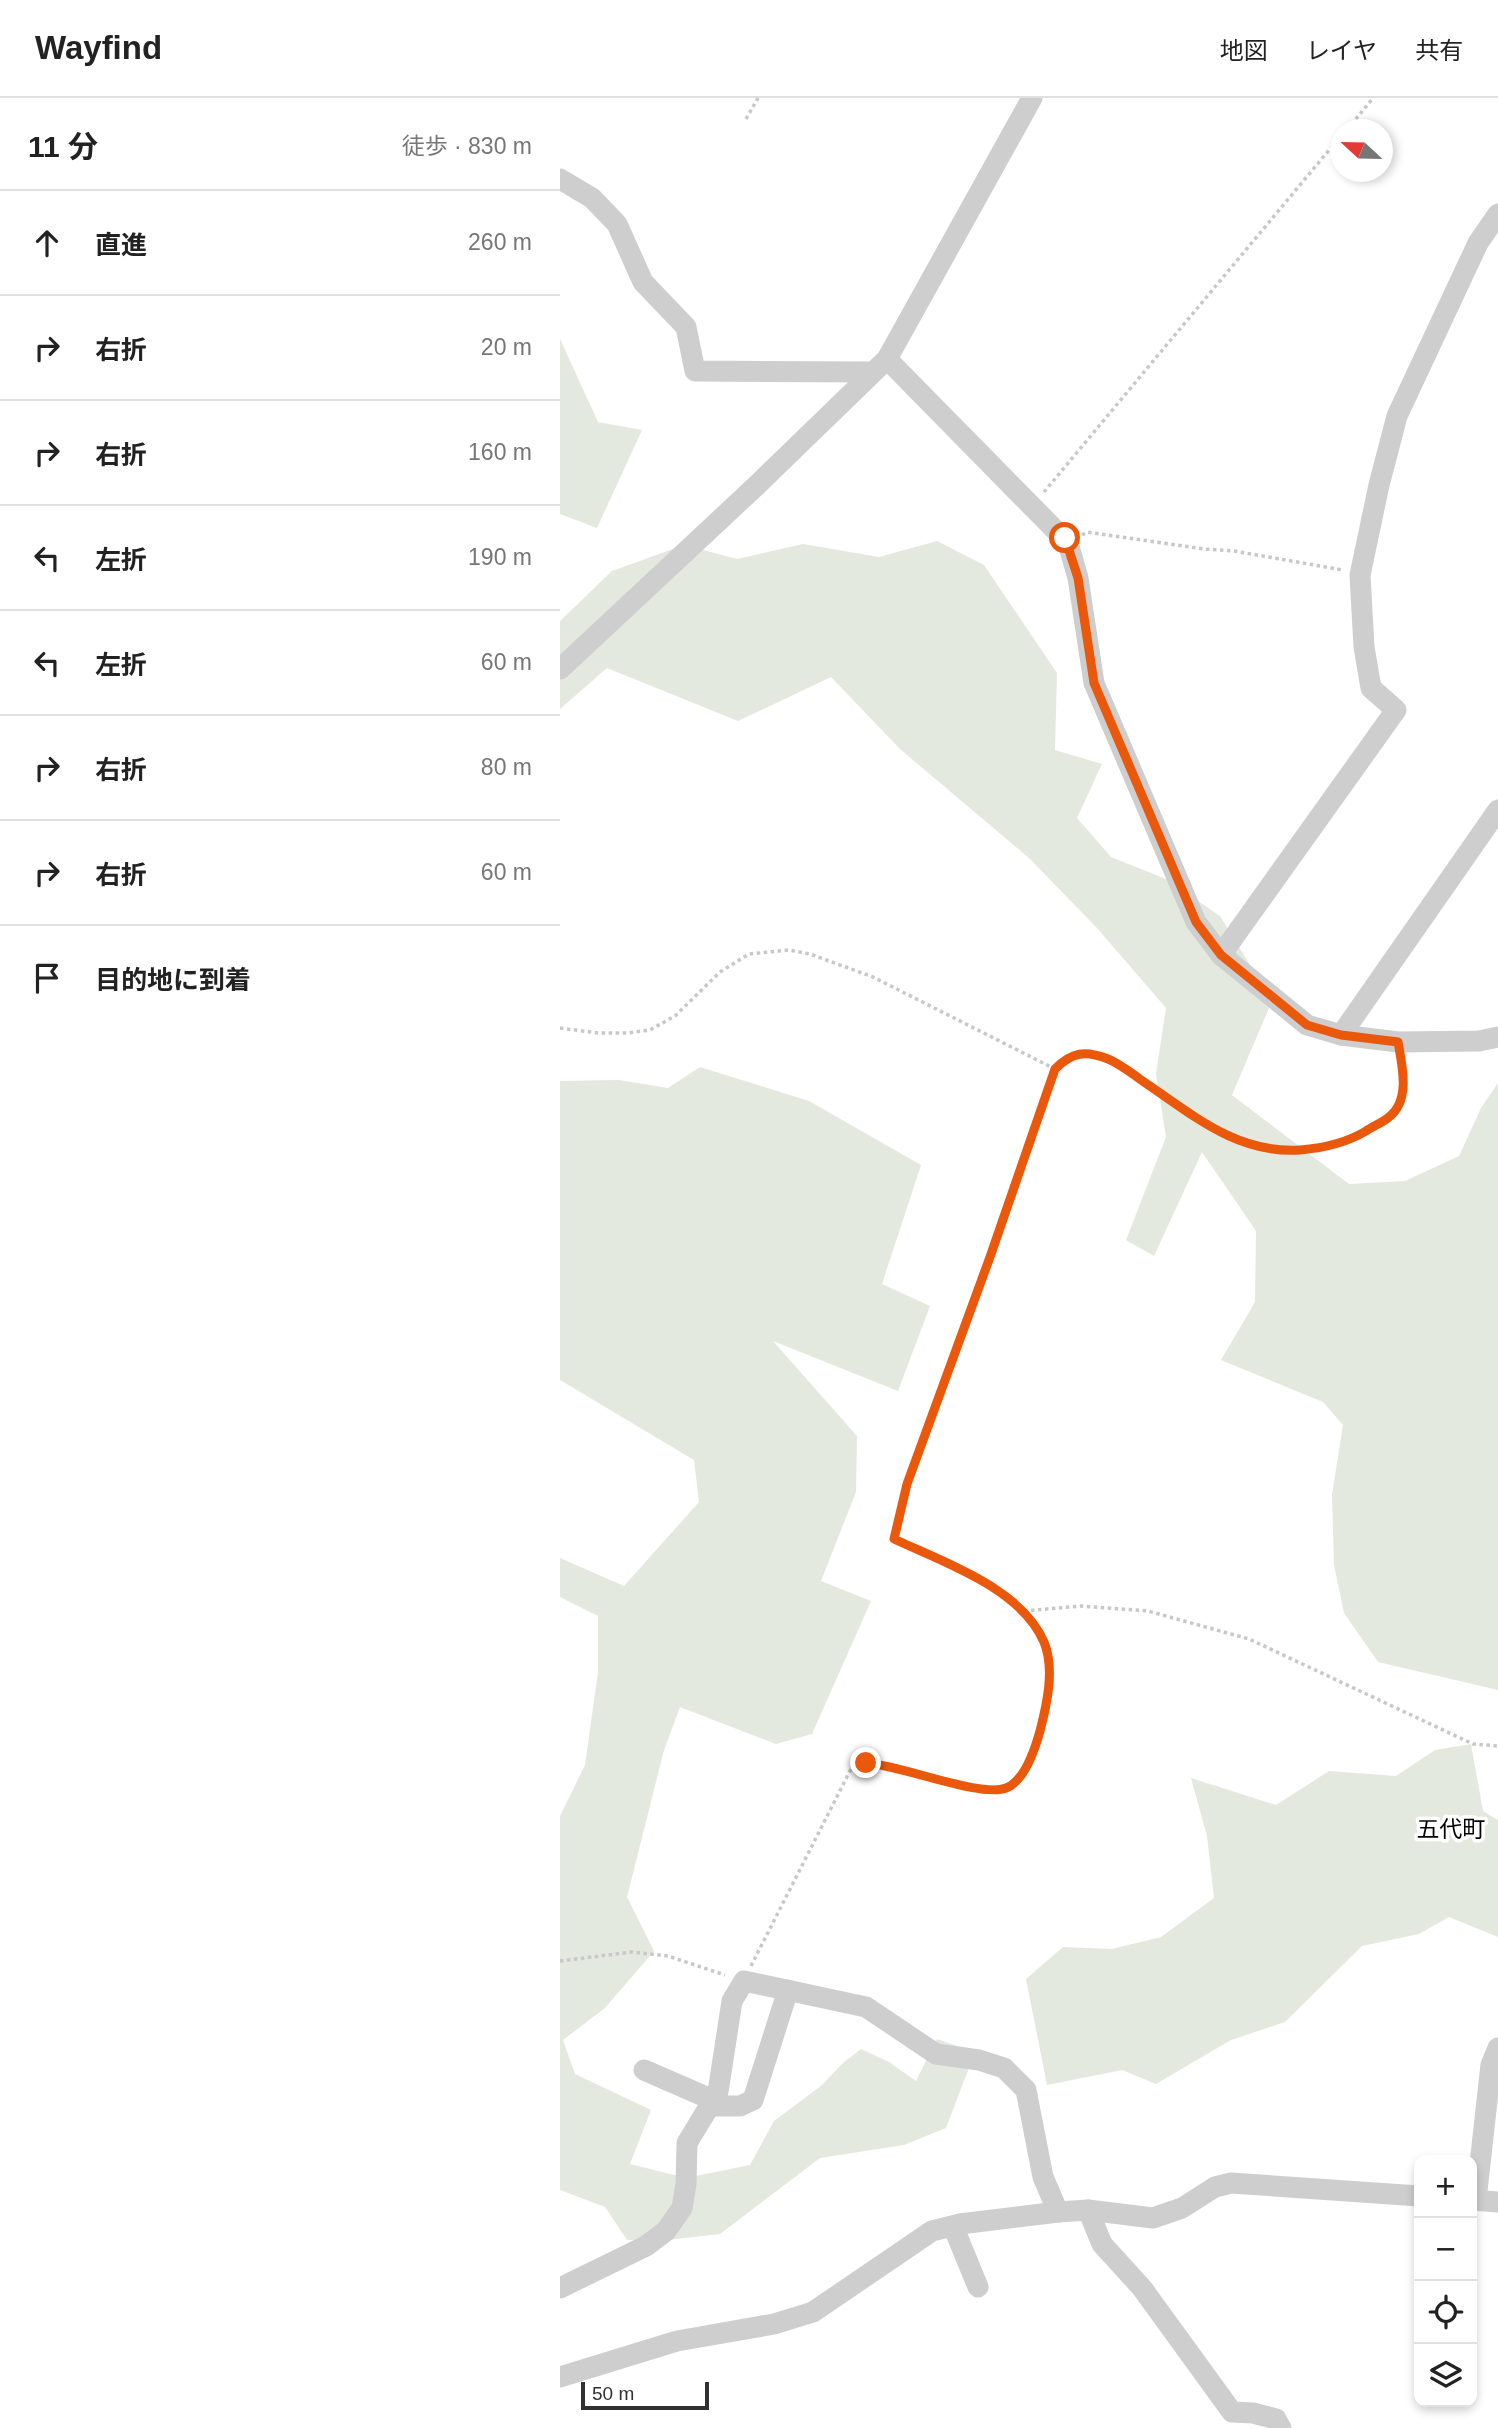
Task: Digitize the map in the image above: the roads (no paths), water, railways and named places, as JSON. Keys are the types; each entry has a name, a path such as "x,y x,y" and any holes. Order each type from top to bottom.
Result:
{"street":[{"path":"560,669 880,366 1031,98"},
{"path":"560,179 592,198 617,224 643,282 685,327 695,372 880,366 1068,543 1078,578 1094,683 1196,922 1221,955 1307,1025 1341,1035 1398,1042 1479,1041 1498,1037"},
{"path":"1221,955 1396,710 1371,688 1364,647 1360,575 1397,416 1478,243 1498,214"},
{"path":"1341,1035 1498,810"},
{"path":"560,2288 646,2246 666,2231 682,2208 687,2143 718,2092 732,2001 744,1981 866,2007 936,2054 979,2060 1004,2068 1026,2090 1043,2177 1058,2212"},
{"path":"644,2070 711,2103 740,2106 753,2100 788,1990"},
{"path":"1477,2175 1490,2065 1498,2048"},
{"path":"560,2377 677,2341 774,2323 813,2312 932,2231 954,2226 1088,2210 1153,2218 1182,2208 1215,2188 1231,2183 1414,2196"},
{"path":"1477,2200 1498,2202"},
{"path":"1088,2210 1102,2244 1142,2288 1232,2412 1253,2413 1276,2419 1281,2428"},
{"path":"954,2226 978,2287"}],"district":[{"name":"五代町","path":"1451,1829"}]}
